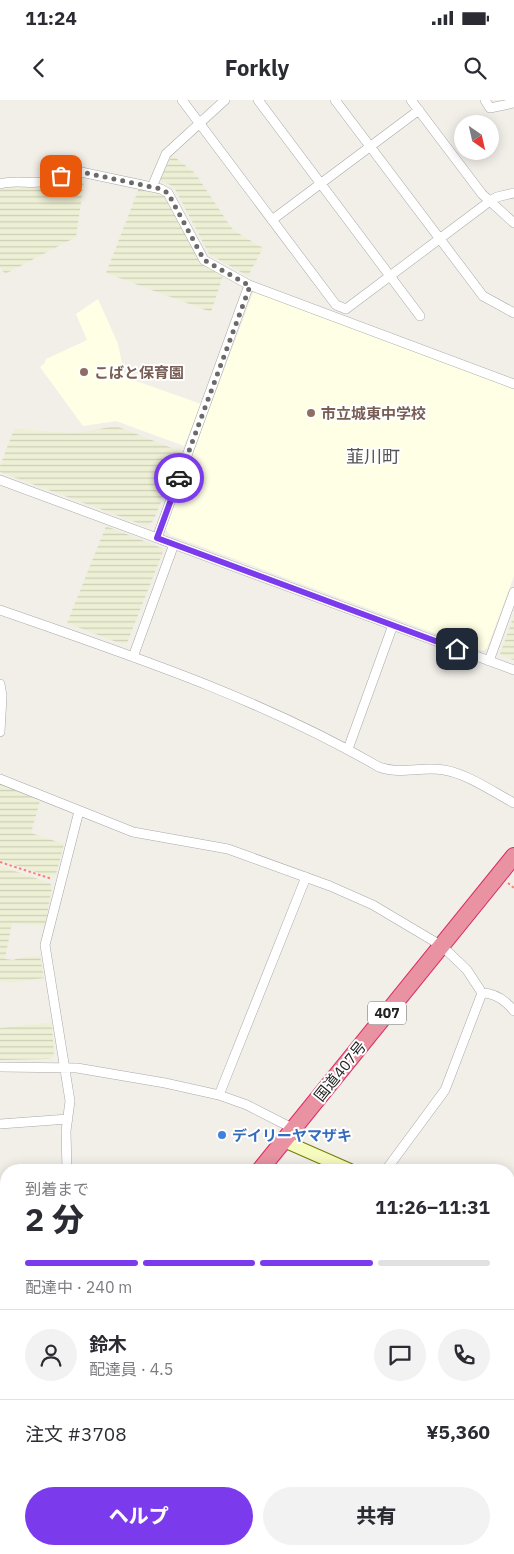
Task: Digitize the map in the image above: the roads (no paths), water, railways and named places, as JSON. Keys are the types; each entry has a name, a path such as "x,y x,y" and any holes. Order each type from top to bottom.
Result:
{"highway":[{"name":"国道407号","path":"265,1164 514,856"}],"street":[{"path":"182,100 336,305 346,308 497,196 514,193"},
{"path":"152,187 166,154 226,100"},
{"path":"258,100 420,316"},
{"path":"335,100 483,296 514,313"},
{"path":"411,100 482,194 514,224"},
{"path":"484,100 490,108 514,103"},
{"path":"272,220 419,110"},
{"path":"0,184 15,181 47,181 70,172 81,172 152,187 168,193 204,260 250,286 514,384"},
{"path":"157,538 250,286"},
{"path":"0,480 514,670"},
{"path":"133,657 174,544"},
{"path":"489,660 514,592"},
{"path":"0,610 133,657 289,719 390,771 443,769 456,773 514,803"},
{"path":"348,749 393,625"},
{"path":"0,684 2,696 0,732"},
{"path":"0,779 133,832 228,849 306,877 373,905 442,946 467,970 482,994"},
{"path":"66,1164 70,1101 63,1068 45,945 79,811"},
{"path":"219,1095 306,877"},
{"path":"482,994 490,993 506,1002 514,1011"},
{"path":"390,1164 445,1090 482,994"},
{"path":"0,1067 77,1068 155,1081 219,1095 247,1106 289,1135 340,1164"},
{"path":"0,1124 68,1119"}],"place":[{"name":"こばと保育園","path":"84,372"},
{"name":"市立城東中学校","path":"311,413"},
{"name":"デイリーヤマザキ","path":"222,1135"}],"district":[{"name":"韮川町","path":"373,456"}]}
